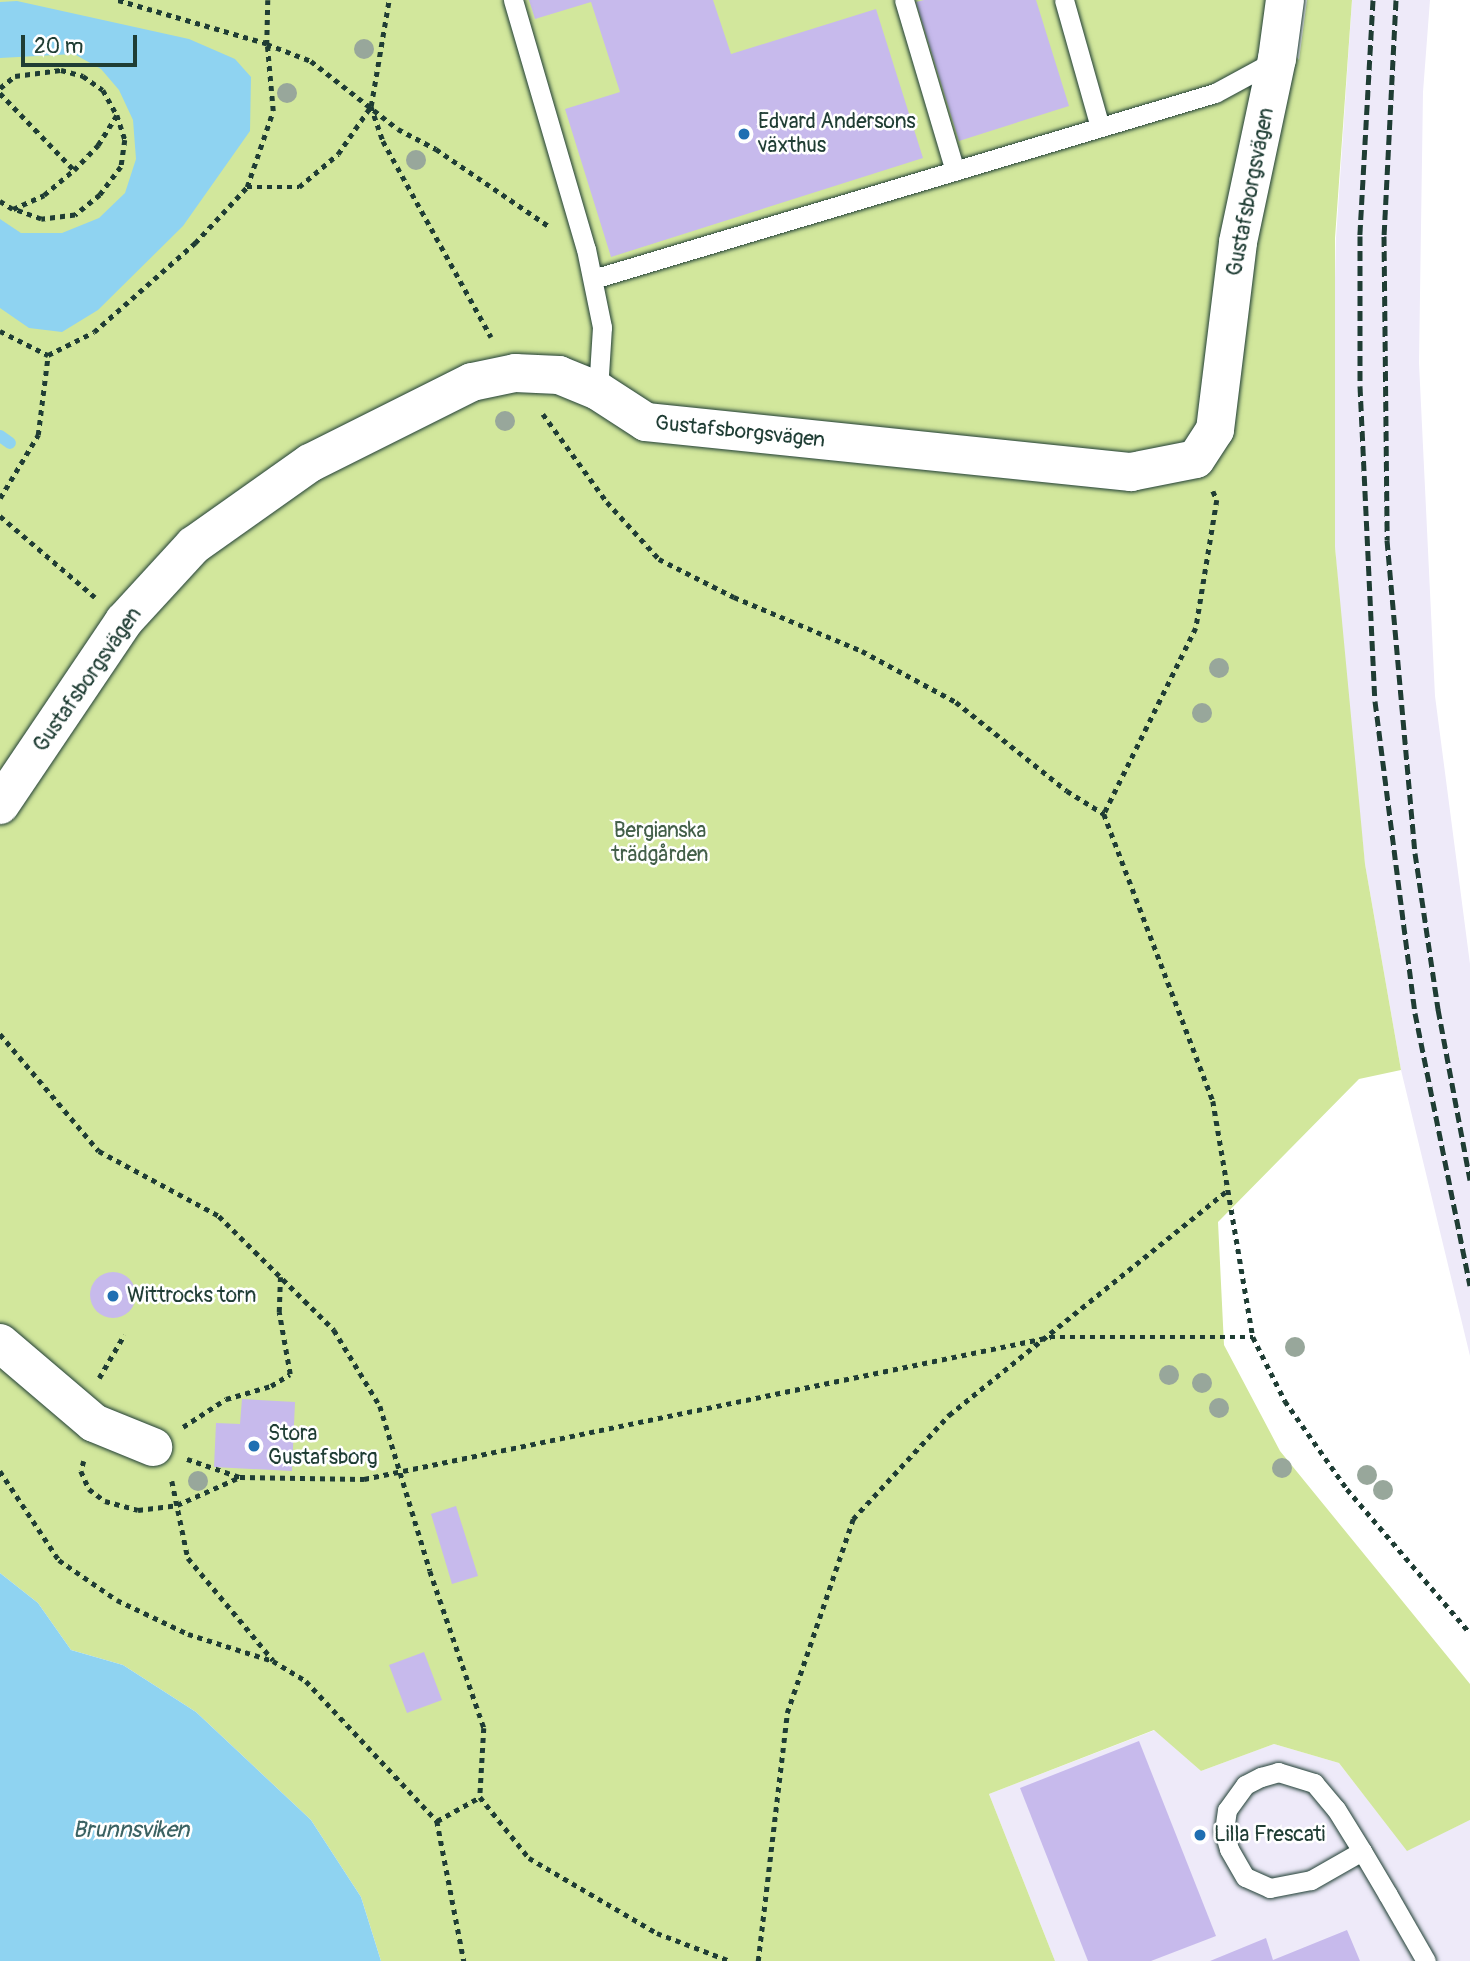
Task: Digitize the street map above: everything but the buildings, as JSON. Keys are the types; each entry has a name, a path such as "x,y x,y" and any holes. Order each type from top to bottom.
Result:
{"street":[{"name":"Gustafsborgsvägen","path":"0,805 124,621 194,545 310,463 472,382 516,373 559,375 598,391 646,422 1131,472 1196,459 1215,430 1238,242 1277,60 1285,0"},
{"path":"0,1343 94,1423 153,1447"}],"lane":[{"path":"513,0 593,279 602,327 598,391"},
{"path":"904,0 955,171"},
{"path":"1063,0 1100,127"},
{"path":"593,279 1215,93 1277,60"},
{"path":"1362,1851 1311,1880 1270,1888 1245,1877 1228,1849 1224,1831 1227,1810 1245,1784 1278,1772 1296,1774 1314,1783 1362,1851 1426,1961"}],"path":[{"path":"117,0 267,44 311,61 518,208 586,248"},
{"path":"48,355 94,332 195,243 247,187 273,111 267,44 268,0"},
{"path":"247,187 299,187 338,154 371,106 389,0"},
{"path":"0,88 15,76 61,70 83,76 103,90 117,115 125,140 121,167 100,195 75,215 41,219 0,201"},
{"path":"0,93 74,170"},
{"path":"371,106 383,141 442,253 516,373 607,502 659,559 734,597 862,651 956,702 1067,791 1104,814 1213,1101 1253,1337 1285,1401 1347,1489 1470,1633"},
{"path":"13,209 44,195 74,170 98,145 117,115"},
{"path":"0,331 48,355"},
{"path":"0,498 38,435 48,355"},
{"path":"1104,814 1129,756 1196,628 1217,500 1196,459"},
{"path":"0,516 124,621"},
{"path":"0,1034 99,1152 219,1216 334,1330 380,1406 484,1728 480,1797 529,1858 657,1933 730,1961"},
{"path":"758,1961 787,1713 853,1519 949,1415 1050,1337 1228,1190"},
{"path":"153,1447 226,1399 271,1386 290,1374 279,1312 280,1276"},
{"path":"79,1412 124,1335"},
{"path":"153,1447 240,1477 364,1479 1050,1337 1253,1337"},
{"path":"153,1447 172,1482 188,1558 273,1661"},
{"path":"0,1471 59,1560 117,1600 188,1634 273,1661 306,1681 437,1821 464,1961"},
{"path":"81,1471 89,1489 105,1501 138,1510 177,1505 240,1477"},
{"path":"437,1821 480,1797"}],"shaded area":[{"path":"1352,0 1430,0 1423,92 1419,363 1435,696 1470,964 1470,1356 1401,1070 1365,864 1347,706 1335,547 1333,362 1336,238"},
{"name":"Lilla Frescati","path":"1155,1730 1201,1771 1274,1744 1339,1763 1407,1850 1470,1820 1470,1961 1055,1961 989,1794"}],"green space":[{"name":"Bergianska trädgården","path":"0,0 1270,0 1268,18 1299,60 1307,0 1352,0 1335,238 1335,547 1365,864 1401,1070 1359,1079 1218,1222 1224,1345 1280,1451 1470,1684 1470,1820 1407,1851 1339,1763 1274,1744 1201,1771 1154,1730 989,1794 1055,1961 381,1961 361,1897 311,1820 196,1712 123,1665 71,1650 38,1603 0,1573"}],"water":[{"path":"17,1 189,39 235,59 251,77 250,131 183,226 98,310 62,332 29,328 0,308 0,219 21,233 62,233 99,218 125,193 136,159 133,120 119,90 101,69 74,54 0,58 0,2"},
{"name":"Brunnsviken","path":"0,1573 38,1603 71,1650 123,1665 196,1712 311,1820 361,1897 381,1961 0,1961"}],"waterway":[{"path":"0,436 10,443"}],"railway":[{"path":"1373,0 1360,236 1360,386 1375,701 1415,1013 1470,1285"},
{"path":"1396,0 1384,236 1387,540 1415,853 1438,1009 1470,1180"}],"place":[{"name":"Edvard Andersons växthus","path":"744,134"},
{"name":"Wittrocks torn","path":"113,1296"},
{"name":"Stora Gustafsborg","path":"254,1446"},
{"name":"Lilla Frescati","path":"1200,1835"}]}
